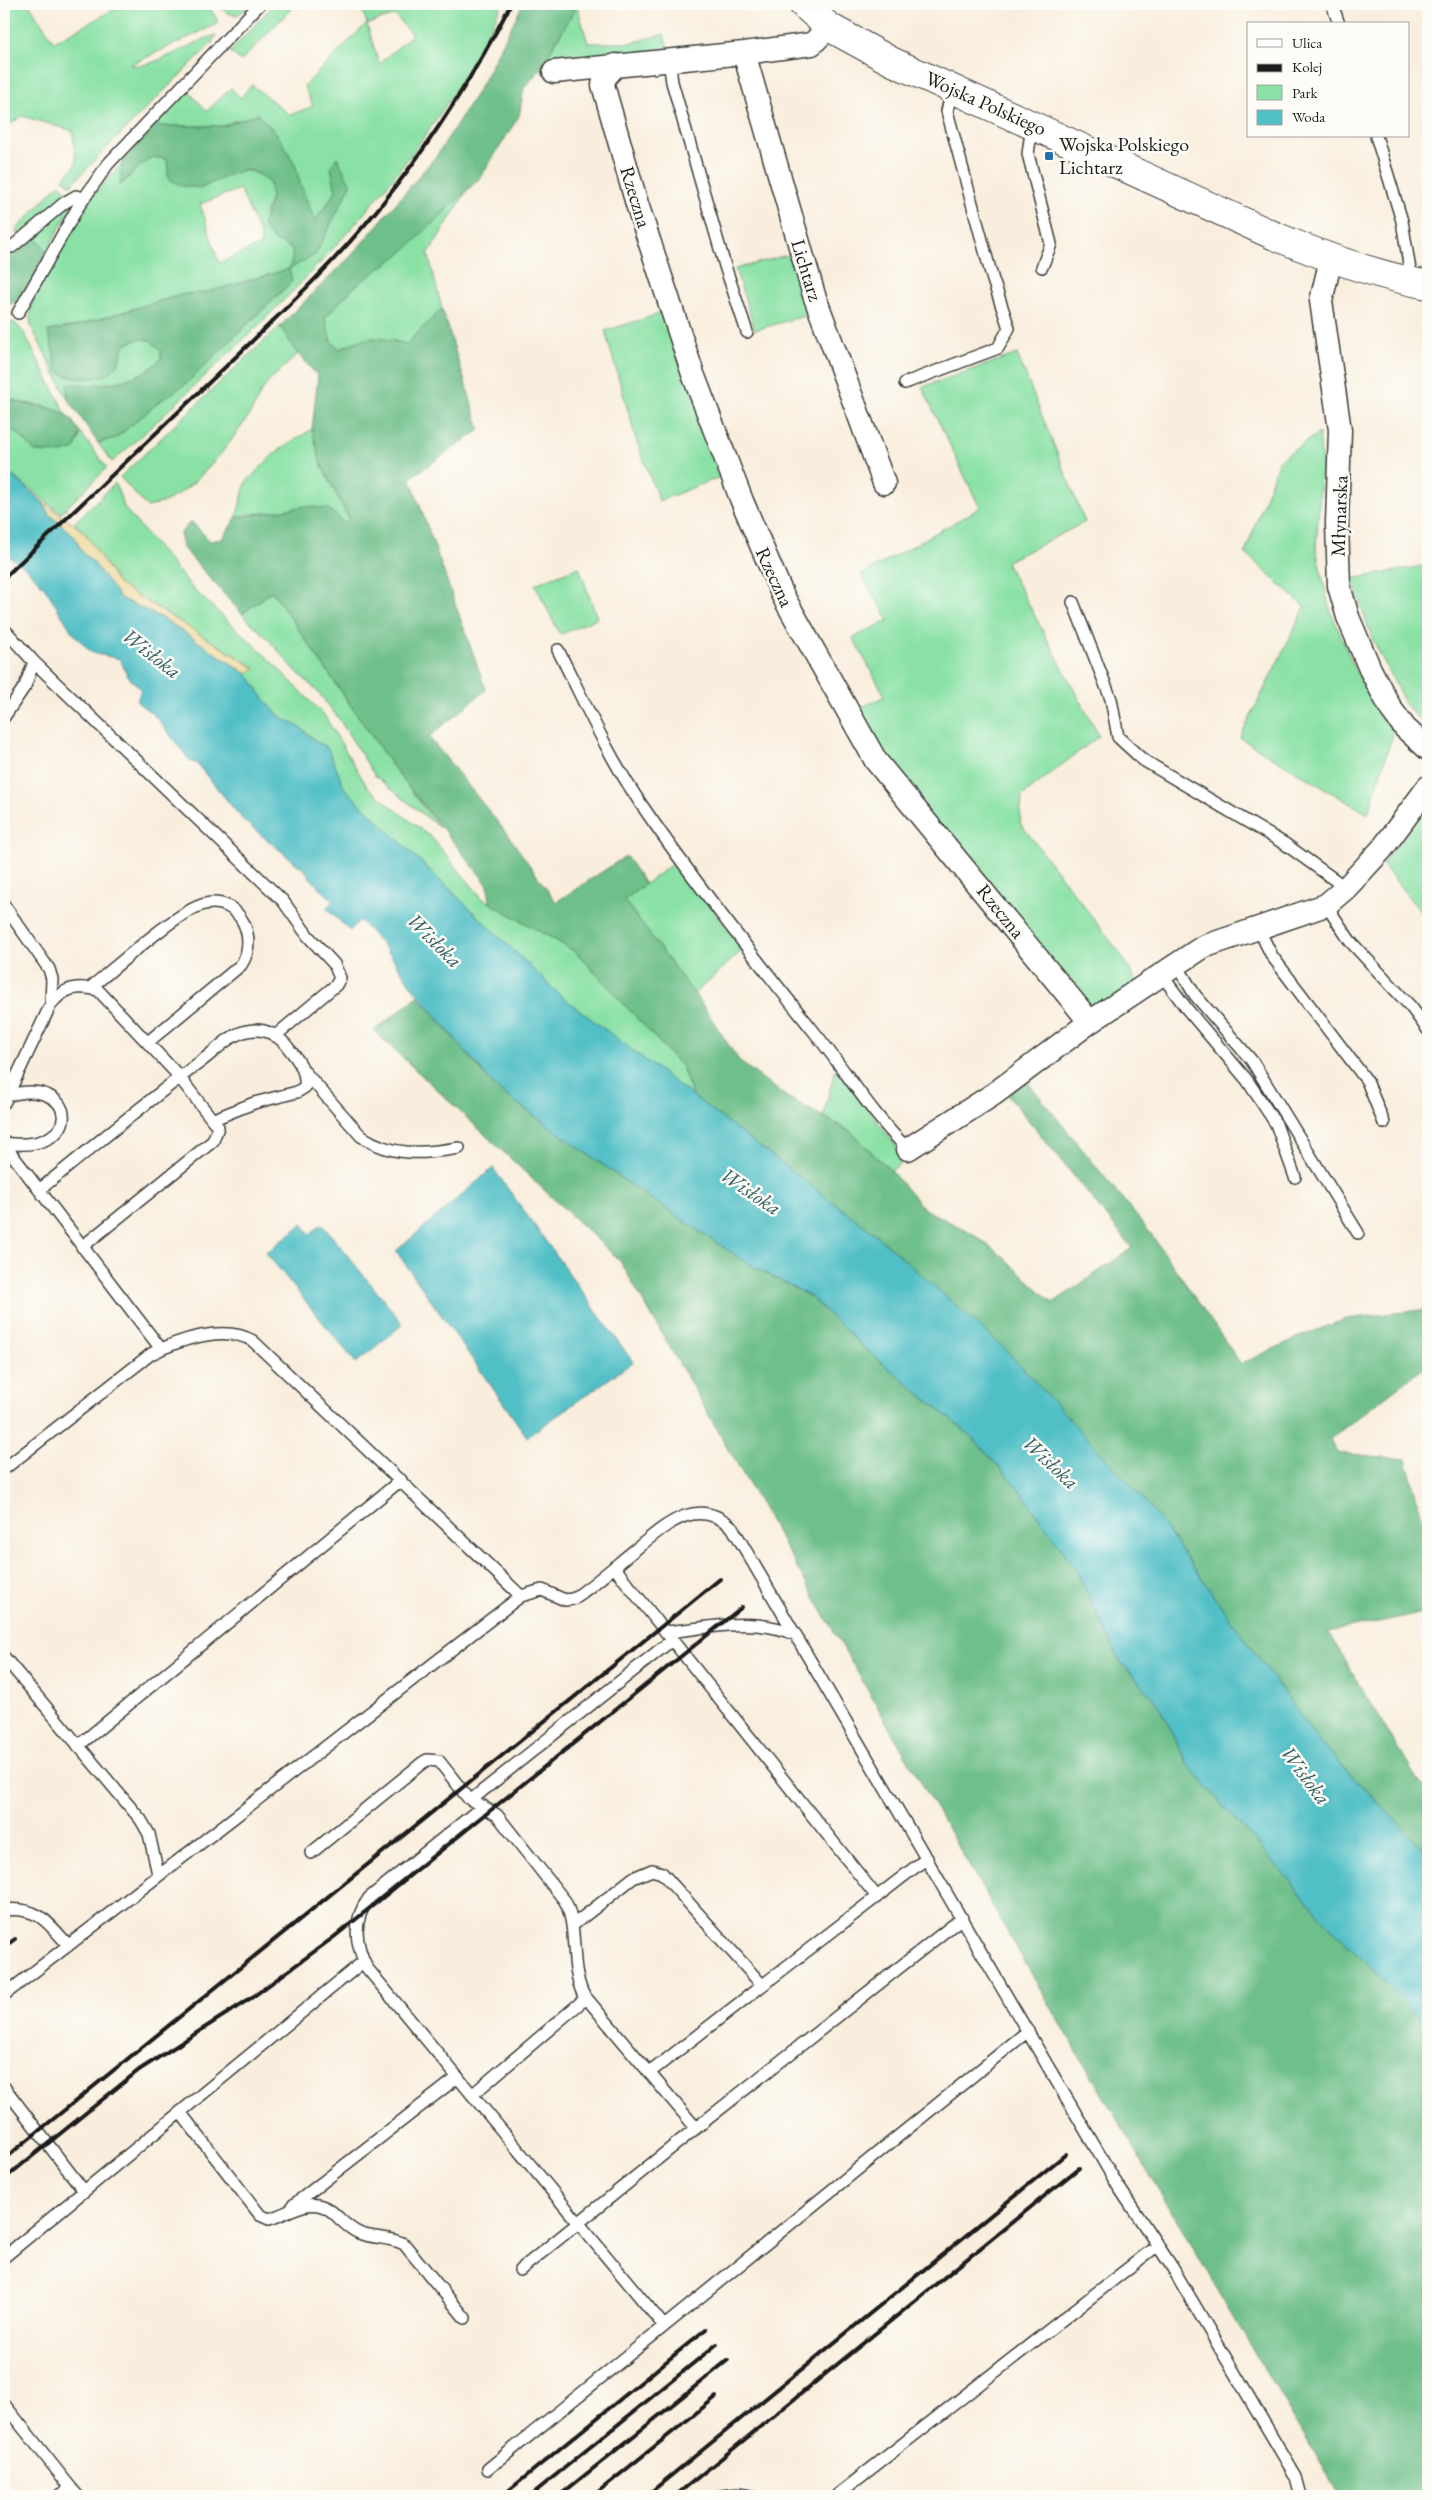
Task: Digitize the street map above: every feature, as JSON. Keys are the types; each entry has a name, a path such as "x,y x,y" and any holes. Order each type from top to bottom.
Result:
{"street":[{"name":"Wojska Polskiego","path":"803,4 829,27 891,61 1275,236 1331,259 1420,284"},
{"path":"554,72 744,53 812,44 829,27"},
{"name":"Lichtarz","path":"744,53 814,295 884,483"},
{"name":"Rzeczna","path":"616,65 605,77 603,85 640,212 708,416 782,596 876,761 1090,1022"},
{"name":"Młynarska","path":"1331,259 1321,301 1340,430 1336,524 1339,586 1348,617 1390,709 1405,728 1428,749"},
{"path":"908,1149 994,1094 1090,1022 1203,947 1259,930 1326,905 1346,888 1382,849 1428,787"}],"lane":[{"path":"18,313 84,198 120,148 260,4"},
{"path":"1332,4 1338,22"},
{"path":"669,60 672,82 722,256 747,332"},
{"path":"905,382 998,348 1009,328 992,277 947,111 953,88"},
{"path":"1032,124 1028,154 1052,244 1042,267"},
{"path":"1377,138 1420,284"},
{"path":"12,247 64,203 76,196 84,198"},
{"path":"1073,602 1111,699 1118,737 1143,760 1285,844 1346,888"},
{"path":"4,629 34,662 283,901 308,936 334,964 340,978 336,985 275,1036"},
{"path":"558,650 611,754 640,803 741,941 841,1065 889,1131 908,1149"},
{"path":"4,717 25,686 34,662"},
{"path":"90,988 194,907 218,903 228,906 236,912 248,934 248,956 241,966 148,1042"},
{"path":"4,905 49,969 52,979 51,1004"},
{"path":"1326,905 1350,941 1411,1007 1428,1030"},
{"path":"1259,930 1272,956 1367,1081 1384,1124"},
{"path":"1169,969 1187,1009 1252,1087 1276,1124 1295,1178"},
{"path":"1169,969 1195,995 1252,1061 1358,1233"},
{"path":"5,1100 51,1004 59,994 73,987 90,988 98,990 106,996 180,1077 214,1119 218,1127 213,1141 82,1247"},
{"path":"39,1190 180,1077 236,1035 247,1031 263,1030 275,1036 287,1046 303,1070 361,1136 371,1143 398,1152 416,1154 459,1148"},
{"path":"214,1119 254,1103 297,1092 304,1087 306,1079 303,1070"},
{"path":"4,1144 20,1146 37,1143 51,1137 61,1128 64,1117 60,1107 51,1096 40,1092 30,1092 5,1100"},
{"path":"4,1144 161,1349"},
{"path":"4,1469 161,1349 175,1343 216,1335 234,1335 247,1338 401,1480 521,1596"},
{"path":"78,1746 401,1480"},
{"path":"4,1995 158,1874 521,1596 536,1590 542,1590 565,1600 573,1599 669,1522 691,1514 712,1514 723,1519 732,1527 928,1858 1118,2186 1158,2245 1296,2477 1301,2496"},
{"path":"614,1567 877,1896"},
{"path":"471,1800 669,1636 765,1625 778,1627 796,1636"},
{"path":"4,1657 141,1820 149,1834 158,1874"},
{"path":"310,1853 427,1760 434,1759 443,1764 471,1800 497,1815 565,1901 571,1914 573,1925 576,1974 586,1998 696,2128"},
{"path":"483,1806 369,1898 361,1909 356,1935 359,1950 364,1960 472,2095 664,2326"},
{"path":"649,2073 928,1858"},
{"path":"573,1925 643,1872 652,1870 662,1873 762,1985"},
{"path":"4,1910 17,1908 33,1912 47,1921 68,1945"},
{"path":"520,2270 962,1918"},
{"path":"4,2257 364,1960"},
{"path":"472,2095 586,1998"},
{"path":"488,2470 1028,2031"},
{"path":"279,2216 458,2077"},
{"path":"4,2087 84,2191"},
{"path":"180,2112 260,2215 269,2219 306,2204 320,2205 359,2233 391,2238 404,2244 465,2318"},
{"path":"836,2496 1158,2245"},
{"path":"4,2404 75,2492 60,2496"},
{"path":"721,2496 738,2494 751,2496"}],"green space":[{"path":"4,4 29,4 54,42 124,4 207,4 219,23 130,65 160,60 216,35 212,43 71,185 63,179 76,164 73,131 22,116 4,129"},
{"path":"217,4 254,4 237,15 227,13"},
{"path":"274,4 296,4 241,61 230,52"},
{"path":"360,4 502,4 475,57 444,107 410,156 374,202 294,290 112,462 98,443 116,438 160,401 187,382 292,282 289,269 204,293 185,294 76,326 48,331 58,372 72,378 118,365 125,343 139,339 150,340 161,351 161,359 141,374 130,378 106,384 68,384 68,399 30,323 31,308 34,296 87,202 122,163 121,185 152,157 167,159 168,166 200,188 230,174 245,171 253,172 268,181 270,186 271,197 265,216 273,239 289,247 293,257 351,185 331,167 336,191 315,221 299,183 295,164 286,149 236,120 223,126 152,126 189,92 207,111 231,88 240,98 252,85 290,115 313,106 304,86 367,23","holes":["395,15 412,35 379,64 367,24","240,189 261,237 260,245 219,263 200,204"]},
{"path":"523,4 578,4 538,72 524,88 519,116 481,177 404,251 354,287 325,318 331,342 340,349 358,341 373,338 387,339 406,344 442,309 480,430 410,478 486,690 429,737 508,835 556,902 626,856 645,884 624,900 701,1003 740,1062 787,1097 851,1132 891,1171 924,1209 970,1232 1001,1255 1053,1303 1132,1248 1008,1095 1026,1080 1151,1234 1241,1364 1299,1337 1346,1319 1428,1309 1428,1364 1330,1439 1337,1453 1406,1459 1428,1539 1428,1612 1328,1632 1421,1786 1428,1785 1428,1854 1319,1742 1149,1505 875,1234 693,1097 682,1067 576,952 490,903 488,885 393,767 272,591 242,614 183,548 180,534 191,521 210,541 222,539 236,518 306,506 329,509 344,523 349,519 321,464 312,429 318,376 298,354 280,326 351,256 437,155 479,89"},
{"path":"577,6 588,43 631,43 664,34 669,52 557,65 538,72"},
{"path":"257,114 275,131 295,164 300,183 315,221 336,191 331,167 337,157 351,185 315,255 289,269 292,251 287,246 271,238 263,225 271,197 270,184 266,179 253,171 245,170 231,174 201,188 182,186 172,181 168,175 167,159 152,157 120,185 122,163 152,126 223,126"},
{"path":"59,184 70,194 19,235 15,231"},
{"path":"468,189 428,254 442,309 407,345 373,338 358,341 340,349 331,342 325,318 354,287 404,250"},
{"path":"72,204 47,251 41,243 33,239 61,210"},
{"path":"33,239 41,243 47,251 25,291 19,298 4,307 4,256 16,253"},
{"path":"791,254 811,314 755,330 735,269"},
{"path":"289,269 292,281 187,383 160,401 116,438 98,443 68,399 68,384 106,384 130,378 141,374 161,359 161,351 150,340 139,339 125,344 117,366 111,371 97,377 73,377 58,372 48,331 76,326 185,294 204,293"},
{"path":"662,313 725,475 659,501 637,442 605,331"},
{"path":"4,321 15,323 24,333 66,414 41,405 21,403 4,396"},
{"path":"280,326 298,354 267,384 239,430 204,472 177,495 162,503 147,507 120,477"},
{"path":"1017,354 1085,522 1006,562 1099,736 1022,796 1020,823 1119,952 1137,982 1097,1011 1085,1006 883,760 854,711 885,696 853,638 889,620 861,575 980,508 922,387"},
{"path":"4,396 11,400 50,408 67,415 80,432 75,449 63,453 35,452 20,435 4,425"},
{"path":"4,425 20,435 35,452 47,452 79,440 80,432 107,468 61,513 4,469"},
{"path":"312,429 321,464 349,519 344,524 329,509 248,514 236,518 246,482 275,453"},
{"path":"1319,433 1322,462 1316,549 1329,607 1355,670 1393,733 1368,814 1240,738 1305,607 1245,553 1279,460"},
{"path":"115,483 125,509 195,591 262,652 324,715 368,788 432,838 482,898 576,952 682,1067 693,1097 561,996 345,789 327,747 317,742 301,728 278,715 265,701 247,674 254,667 118,584 85,533 74,523"},
{"path":"1428,565 1428,730 1406,705 1372,638 1352,579"},
{"path":"579,567 597,618 560,635 535,584"},
{"path":"272,591 393,767 440,828 375,776 339,719 317,691 242,614"},
{"path":"1428,801 1428,921 1382,864"},
{"path":"676,861 743,950 694,994 624,900"},
{"path":"418,996 496,1088 631,1185 750,1265 811,1297 864,1348 971,1436 1019,1489 1075,1568 1120,1661 1159,1705 1188,1765 1335,1932 1428,2026 1428,2496 1339,2496 1031,1973 620,1261 374,1031"},
{"path":"836,1067 906,1159 891,1171 851,1132 823,1116"}],"sand":[{"path":"42,501 85,533 118,584 255,668 247,674 164,619 120,598 93,562 82,552 74,536 49,514"}],"water":[{"name":"Wisłoka","path":"4,469 42,501 49,514 74,536 82,552 93,562 120,598 164,619 247,674 278,715 301,728 317,742 327,747 345,789 561,996 875,1234 1003,1347 1149,1505 1319,1742 1428,1854 1428,2026 1335,1932 1188,1765 1159,1705 1120,1661 1075,1568 1019,1489 971,1436 864,1348 811,1297 750,1265 631,1185 496,1088 413,988 386,949 360,920 350,931 326,908 333,901 309,877 308,873 244,821 196,763 191,762 155,716 137,702 141,689 128,677 120,659 92,653 72,632 45,588 26,568 4,553"},
{"path":"493,1168 633,1362 527,1437 396,1251"},
{"path":"302,1224 310,1234 322,1224 403,1324 356,1363 266,1253"}],"railway":[{"path":"4,578 263,331 331,263 373,215 410,168 471,76 511,4"},
{"path":"4,2159 720,1579"},
{"path":"4,2179 139,2070 254,1996 334,1937 742,1607"},
{"path":"4,1947 15,1939"},
{"path":"646,2496 1066,2154"},
{"path":"675,2496 1079,2168"},
{"path":"502,2496 706,2329"},
{"path":"530,2496 717,2344"},
{"path":"559,2496 728,2360"},
{"path":"593,2496 716,2397"}],"place":[{"name":"Wojska Polskiego Lichtarz","path":"1049,156"}]}
